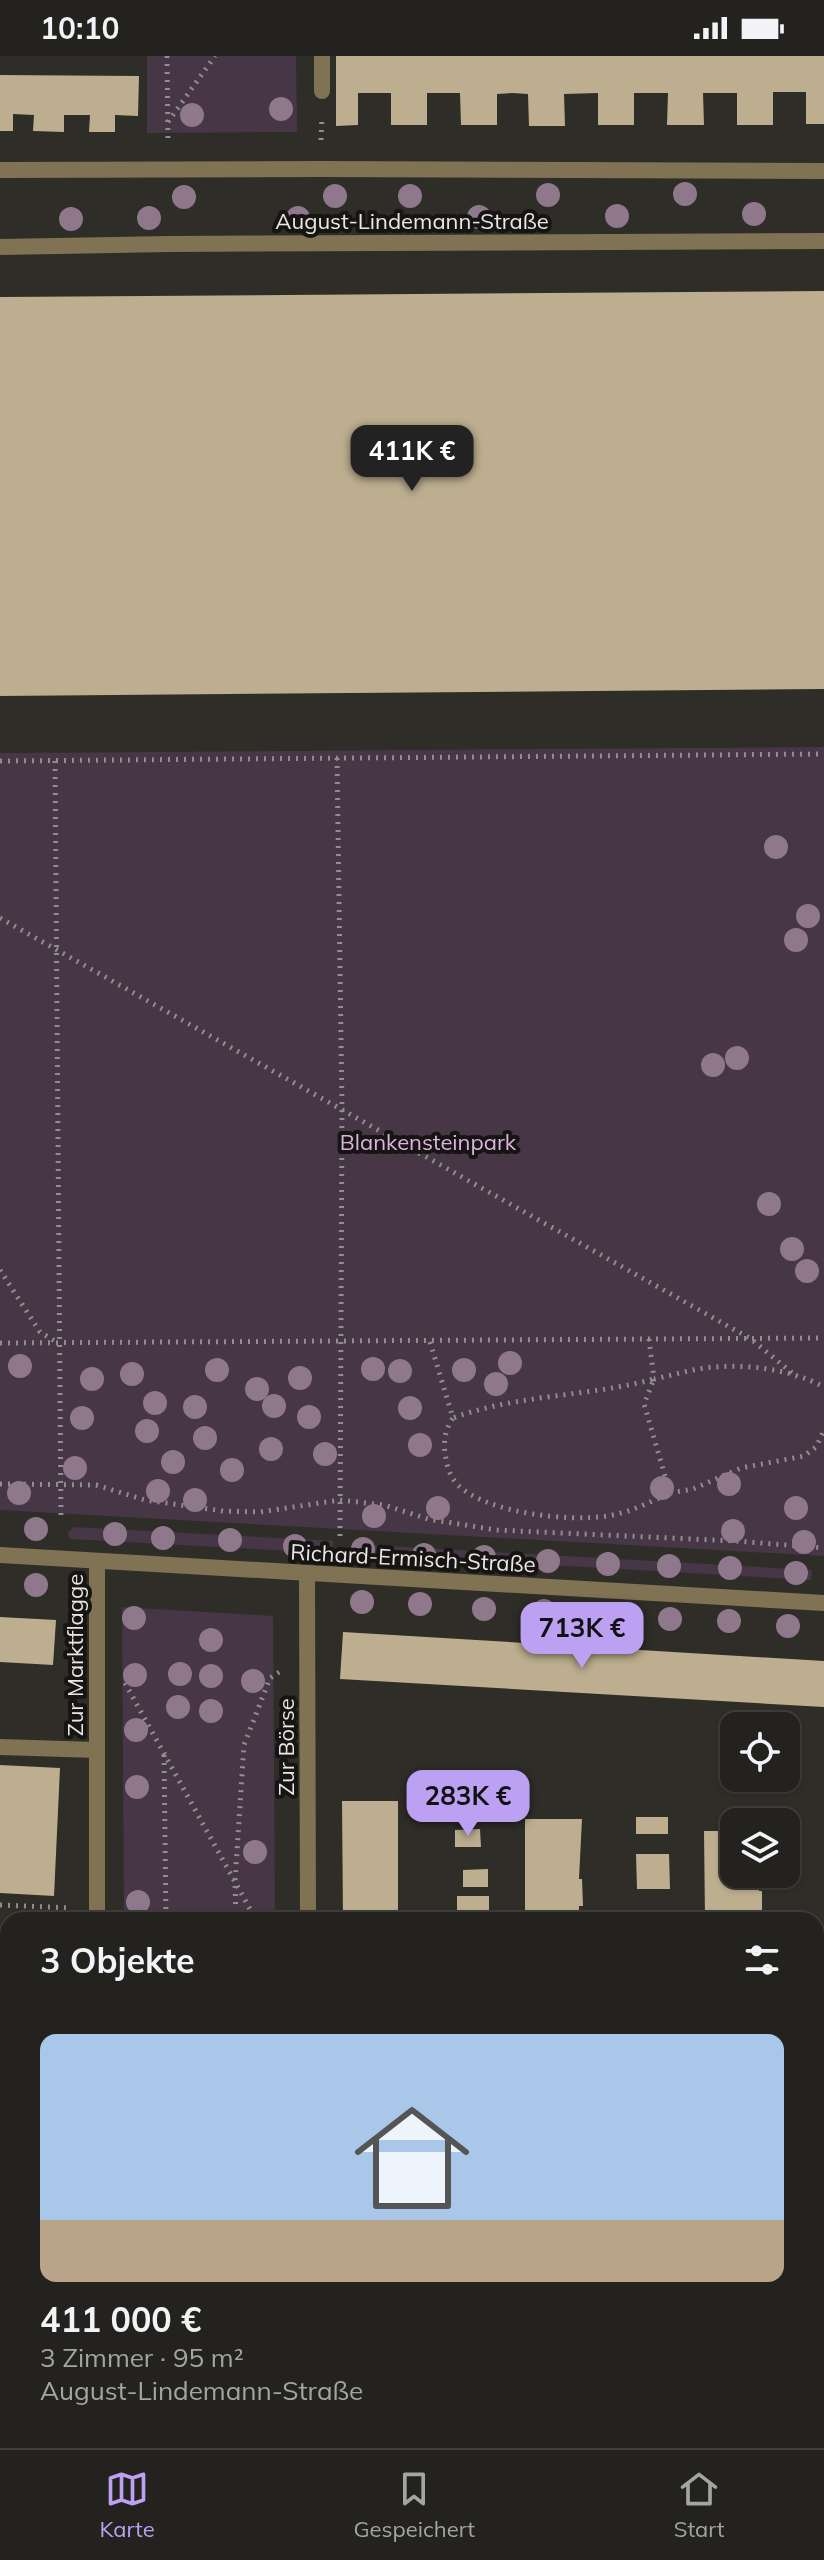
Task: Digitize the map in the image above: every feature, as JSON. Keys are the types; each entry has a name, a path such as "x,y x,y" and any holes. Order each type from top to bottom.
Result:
{"street":[{"path":"322,56 322,91"},
{"path":"0,170 824,171"},
{"name":"August-Lindemann-Straße","path":"0,247 824,241"},
{"name":"Richard-Ermisch-Straße","path":"0,1555 824,1603"},
{"name":"Zur Marktflagge","path":"97,1561 97,1912"},
{"name":"Zur Börse","path":"307,1575 308,1912"},
{"name":"Zur Marktflagge","path":"0,1747 97,1750"}],"path":[{"path":"167,56 168,141"},
{"path":"168,123 215,56"},
{"path":"0,761 824,754"},
{"path":"337,758 342,1109 340,1536"},
{"path":"55,761 61,1520"},
{"path":"0,918 751,1339 797,1377"},
{"path":"0,1270 40,1332 59,1343"},
{"path":"0,1343 824,1338"},
{"path":"649,1339 654,1379 644,1404 670,1493"},
{"path":"430,1342 453,1418"},
{"path":"824,1387 797,1377 746,1367 713,1367 626,1386 477,1409 453,1418 443,1445 447,1466 457,1485 480,1500 535,1513 585,1517 608,1516 637,1508 741,1468 804,1456 816,1447 824,1431"},
{"path":"0,1484 96,1485 145,1500 223,1511 260,1512 340,1500 384,1505 428,1519 496,1530 824,1548"},
{"path":"236,1912 244,1745 270,1678 281,1671"},
{"path":"122,1678 252,1912"},
{"path":"164,1754 166,1912"},
{"path":"0,1905 68,1912"}],"green space":[{"path":"147,56 296,56 297,132 147,133"},
{"name":"Blankensteinpark","path":"824,747 824,1556 0,1510 0,753"},
{"path":"74,1527 334,1541 331,1553 69,1539 68,1532"},
{"path":"353,1544 812,1570 811,1580 353,1554"},
{"path":"122,1607 273,1616 275,1912 124,1912"}],"building":[{"path":"336,56 824,56 824,124 806,124 806,92 773,92 773,125 737,125 737,93 703,93 704,125 667,125 668,93 634,93 634,125 598,125 598,93 564,94 565,126 529,126 528,94 512,93 497,94 497,125 461,125 460,93 427,93 427,125 391,125 391,93 358,93 358,125 336,126"},
{"path":"0,75 139,76 138,116 115,115 115,132 89,132 90,115 64,115 64,132 33,131 34,115 13,114 13,131 0,131"},
{"path":"824,291 824,689 0,696 0,297"},
{"path":"0,1617 56,1620 53,1665 0,1662"},
{"path":"343,1632 824,1661 824,1707 340,1679"},
{"path":"0,1765 60,1768 54,1896 0,1893"},
{"path":"342,1801 398,1801 398,1912 343,1912"},
{"path":"456,1802 488,1802 489,1819 456,1819"},
{"path":"636,1817 668,1817 668,1834 636,1834"},
{"path":"525,1819 582,1819 579,1879 582,1879 583,1906 579,1906 579,1912 525,1912"},
{"path":"480,1829 481,1847 455,1847 455,1830"},
{"path":"704,1831 720,1831 720,1888 759,1888 762,1891 762,1912 705,1912"},
{"path":"636,1854 669,1854 670,1889 637,1889"},
{"path":"488,1869 488,1887 463,1887 463,1870"},
{"path":"457,1896 489,1896 489,1912 457,1912"}]}
